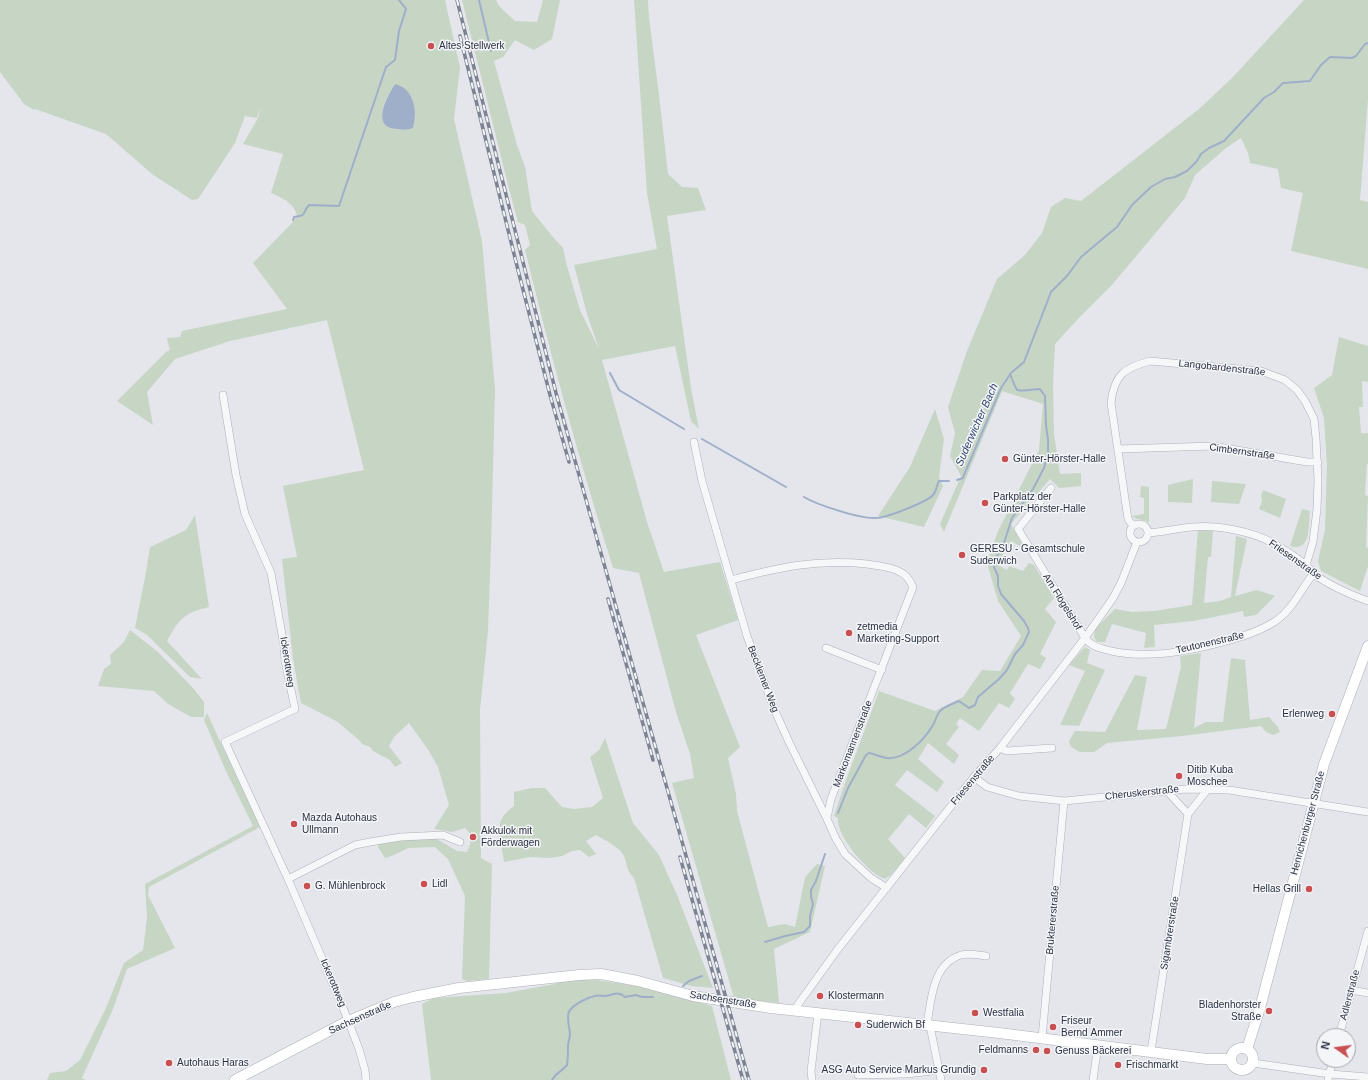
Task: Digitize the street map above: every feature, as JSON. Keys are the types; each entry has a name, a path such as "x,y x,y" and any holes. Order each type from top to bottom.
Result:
{"street":[{"name":"Langobardenstraße","path":"1133,526 1128,519 1110,403 1120,374 1133,365 1150,361 1261,371 1285,380 1297,390 1305,400 1314,419 1318,462 1318,495 1312,548 1306,565"},
{"name":"Ickerottweg","path":"223,395 236,475 245,514 271,573 284,646 285,661 295,709 225,742 288,879 342,1005 359,1049 365,1070 366,1080"},
{"name":"Becklemer Weg","path":"694,442 702,481 747,636 767,692 789,742 836,839 845,854 871,878 887,888"},
{"name":"Cimbernstraße","path":"1118,449 1213,446 1307,462 1318,462"},
{"name":"Am Flögelshof","path":"1051,488 1018,529 1085,638"},
{"path":"1138,524 1144,526 1148,532 1145,540 1137,542 1131,537 1130,531 1133,526 1138,524"},
{"name":"Friesenstraße","path":"1148,532 1202,526 1234,530 1272,542 1306,565 1314,573 1347,594 1368,601"},
{"name":"Friesenstraße","path":"794,1010 838,949 974,777 1000,748 1085,638 1113,598 1121,583 1137,542"},
{"name":"Markomannenstraße","path":"731,580 771,569 800,564 835,562 874,565 895,570 905,575 913,588 831,798 827,819"},
{"name":"Teutonenstraße","path":"1085,638 1088,643 1096,647 1125,654 1186,651 1236,639 1260,630 1274,622 1290,609 1314,573"},
{"name":"Henrichenburger Straße","path":"1246,1049 1260,1008 1324,764 1368,646"},
{"path":"826,648 882,670"},
{"path":"1000,748 1008,751 1052,748"},
{"name":"Cheruskerstraße","path":"974,777 987,787 1019,796 1064,801 1167,791 1208,789 1229,790 1368,812"},
{"path":"1167,791 1188,814 1208,789"},
{"name":"Bruktererstraße","path":"1042,1038 1064,801"},
{"name":"Sigambrerstraße","path":"1152,1051 1188,814"},
{"path":"288,879 355,845 401,837 443,835 460,842"},
{"name":"Adlerstraße","path":"1341,1028 1368,931"},
{"path":"941,1080 929,1026 936,980 943,968 952,959 965,955 986,956"},
{"name":"Sachsenstraße","path":"235,1080 348,1021 382,1006 413,997 459,988 601,974 638,981 693,996 794,1010 1152,1051 1207,1059 1231,1059"},
{"path":"1352,990 1368,993"},
{"path":"812,1080 811,1071 818,1013"},
{"path":"1093,1080 1098,1045"},
{"path":"1238,1049 1246,1049 1252,1055 1253,1063 1240,1075 1234,1067 1231,1059 1232,1055 1238,1049"},
{"path":"1253,1063 1329,1077 1368,1077"},
{"path":"858,1075 907,1074 939,1070"}],"green space":[{"path":"0,0 445,0 460,68 454,119 482,241 495,389 488,631 480,710 481,858 492,864 489,979 467,981 462,979 465,896 448,859 435,847 408,848 385,858 378,847 379,843 386,841 435,838 457,851 467,852 470,845 471,835 465,828 452,832 434,829 449,805 438,767 429,751 409,723 394,737 389,746 402,763 395,767 390,760 373,751 370,747 362,744 338,722 301,703 293,659 282,559 297,557 283,486 364,470 327,320 230,341 175,359 147,392 153,425 117,401 166,352 170,350 167,338 180,337 182,331 287,309 253,263 292,223 297,215 290,204 271,193 283,154 243,144 258,118 261,105 257,118 245,116 235,143 198,199 192,200 152,174 106,134 35,109 34,110 24,104 0,72","holes":["395,84 408,99 415,114 413,128 411,129 401,130 389,127 384,123 383,111 385,103 391,89"]},
{"path":"462,0 496,0 499,6 515,21 537,22 543,0 560,0 552,39 534,50 515,40 503,57 494,61 517,145 525,167 532,211 563,248 580,310 599,349 587,314 574,265 657,249 647,193 634,0 648,0 668,174 682,187 698,188 706,210 667,216 691,388 699,429 691,421 675,346 602,360 647,522 664,572 720,562 738,620 696,635 740,747 728,758 736,794 737,811 768,927 785,924 795,927 805,877 817,864 825,866 810,932 774,949 779,1003 734,998 672,783 694,778 690,754 676,712 639,573 613,568 601,529 566,410 525,250 530,245 525,225 518,222"},
{"path":"1304,0 1368,0 1368,99 1360,200 1368,202 1368,269 1291,251 1303,193 1281,188 1278,169 1250,163 1248,153 1241,138 1226,148 1195,175 1185,198 1111,286 1055,344 1053,385 1054,434 1060,474 1081,473 1081,486 1059,488 1050,479 1011,524 1025,549 1011,541 998,565 1007,570 1009,566 1023,571 1029,563 1034,565 1054,598 1045,609 1056,622 1040,654 1046,658 1040,669 1028,664 1010,693 1015,699 1009,708 999,703 979,731 960,718 956,724 959,727 946,744 959,755 954,764 928,743 918,759 944,782 937,792 907,770 895,785 935,816 926,828 909,814 888,839 905,858 892,874 885,879 870,869 854,853 842,834 838,818 834,816 879,691 935,711 963,697 982,670 1000,671 1021,636 998,601 987,563 998,531 1039,450 1043,404 1002,391 944,532 940,524 961,476 950,456 955,433 948,407 967,351 997,279 1025,255 1042,233 1051,207 1065,198 1081,201 1199,109 1233,77"},
{"path":"1339,337 1368,346 1368,382 1362,381 1363,407 1359,407 1361,433 1368,433 1368,464 1365,495 1368,496 1366,547 1368,548 1368,566 1360,591 1321,571 1318,561 1325,530 1327,465 1324,418 1314,388 1332,375"},
{"path":"935,409 944,439 939,477 943,486 924,527 878,516 910,467"},
{"path":"1193,479 1192,503 1168,502 1168,485"},
{"path":"1212,481 1246,484 1239,504 1211,502"},
{"path":"1141,486 1149,487 1149,523 1145,520 1132,516 1144,514 1144,498 1140,497"},
{"path":"1263,490 1286,499 1280,518 1259,509 1262,501 1261,496"},
{"path":"1302,509 1310,511 1308,536 1302,545 1297,547 1290,546"},
{"path":"195,515 209,607 201,609 183,618 175,627 167,641 202,679 190,677 147,635 135,628 150,547 186,530"},
{"path":"1198,530 1213,531 1211,557 1208,557 1204,603 1220,601 1231,597 1236,536 1247,539 1235,596 1257,590 1275,596 1256,615 1244,617 1243,611 1194,621 1154,625 1155,647 1144,648 1146,633 1112,624 1105,642 1097,642 1094,637 1095,629 1115,609 1132,612 1154,611 1192,605"},
{"path":"130,630 158,652 193,688 204,702 204,717 191,717 168,704 154,691 98,686 104,669 111,664 110,655 124,642"},
{"path":"1085,647 1090,650 1087,663 1105,670 1079,726 1060,725 1085,671 1069,665"},
{"path":"1201,653 1194,728 1206,722 1223,722 1231,658 1245,660 1250,720 1269,717 1278,727 1280,732 1273,735 1266,732 1261,726 1182,736 1107,743 1094,752 1080,752 1071,747 1069,741 1075,731 1105,732 1135,675 1147,677 1137,730 1166,729 1181,667 1180,656"},
{"path":"207,713 260,827 149,887 148,895 175,948 127,969 113,1009 82,1078 85,1080 47,1080 50,1073 66,1071 80,1060 106,1008 124,963 143,950 147,918 145,884 253,826 225,769 204,720"},
{"path":"605,738 633,823 659,855 677,895 713,988 691,986 663,978 634,878 628,869 622,852 611,844 596,835 586,841 596,854 589,857 580,850 572,851 562,856 549,858 530,857 504,862 500,824 504,816 514,806 514,792 532,788 545,788 562,807 574,809 592,807 603,798 590,757 599,750"},
{"path":"590,979 643,987 712,1006 731,1080 431,1080 422,1004 434,998 506,993 559,982"}],"water":[{"path":"395,84 407,90 413,102 415,115 413,128 405,130 397,129 389,127 384,123 382,117 385,103"}],"waterway":[{"path":"293,220 294,217 303,215 309,205 339,206 386,67 395,60 399,31 406,9 399,0"},
{"name":"Suderwicher Bach","path":"479,0 491,51"},
{"name":"Suderwicher Bach","path":"957,480 963,478 1001,388 1011,373 1024,362 1051,292 1067,276 1081,257 1117,227 1132,205 1151,187 1165,179 1175,177 1187,171 1197,161 1201,154 1209,148 1224,141 1264,98 1274,92 1283,83 1310,81 1321,65 1330,57 1352,58 1356,56 1365,44 1368,43"},
{"name":"Suderwicher Bach","path":"610,373 619,390 684,429"},
{"name":"Suderwicher Bach","path":"838,813 848,788 866,755 869,753 887,758 901,756 914,748 920,742 929,731 942,709 959,701 969,708 975,705 978,697 1007,670 1015,654 1023,645 1029,632 1024,621 1001,594 998,586 998,576 994,567 995,559 1003,546 1012,518 1033,489 1044,468 1048,454 1045,396 1040,389 1023,391 1017,390 1010,374"},
{"name":"Suderwicher Bach","path":"702,439 786,487"},
{"name":"Suderwicher Bach","path":"804,497 839,511 869,518 876,518 897,513 923,502 934,494 939,481 949,481"},
{"name":"Suderwicher Bach","path":"765,942 804,932 810,926 810,916 813,904 811,890 816,881 825,854"},
{"path":"683,986 689,981 702,976"},
{"path":"552,1080 567,1065 570,1034 568,1014 572,1008 584,1000 592,997 606,996 617,993 625,997 636,995 642,997 653,997"}],"railway":[{"path":"457,0 556,393 749,1080"},
{"path":"460,36 518,270 569,462"},
{"path":"608,599 653,760"},
{"path":"680,857 743,1080"}],"place":[{"name":"Altes Stellwerk","path":"431,46"},
{"name":"Günter-Hörster-Halle","path":"1005,459"},
{"name":"Parkplatz der Günter-Hörster-Halle","path":"985,503"},
{"name":"GERESU - Gesamtschule Suderwich","path":"962,555"},
{"name":"zetmedia Marketing-Support","path":"849,633"},
{"name":"Erlenweg","path":"1332,714"},
{"name":"Ditib Kuba Moschee","path":"1179,776"},
{"name":"Mazda Autohaus Ullmann","path":"294,824"},
{"name":"Akkulok mit Förderwagen","path":"473,837"},
{"name":"Lidl","path":"424,884"},
{"name":"G. Mühlenbrock","path":"307,886"},
{"name":"Hellas Grill","path":"1309,889"},
{"name":"Klostermann","path":"820,996"},
{"name":"Bladenhorster Straße","path":"1269,1011"},
{"name":"Westfalia","path":"975,1013"},
{"name":"Suderwich Bf","path":"858,1025"},
{"name":"Friseur Bernd Ammer","path":"1053,1027"},
{"name":"Feldmanns","path":"1036,1050"},
{"name":"Genuss Bäckerei","path":"1047,1051"},
{"name":"Autohaus Haras","path":"169,1063"},
{"name":"Frischmarkt","path":"1118,1065"},
{"name":"ASG Auto Service Markus Grundig","path":"984,1070"}]}
